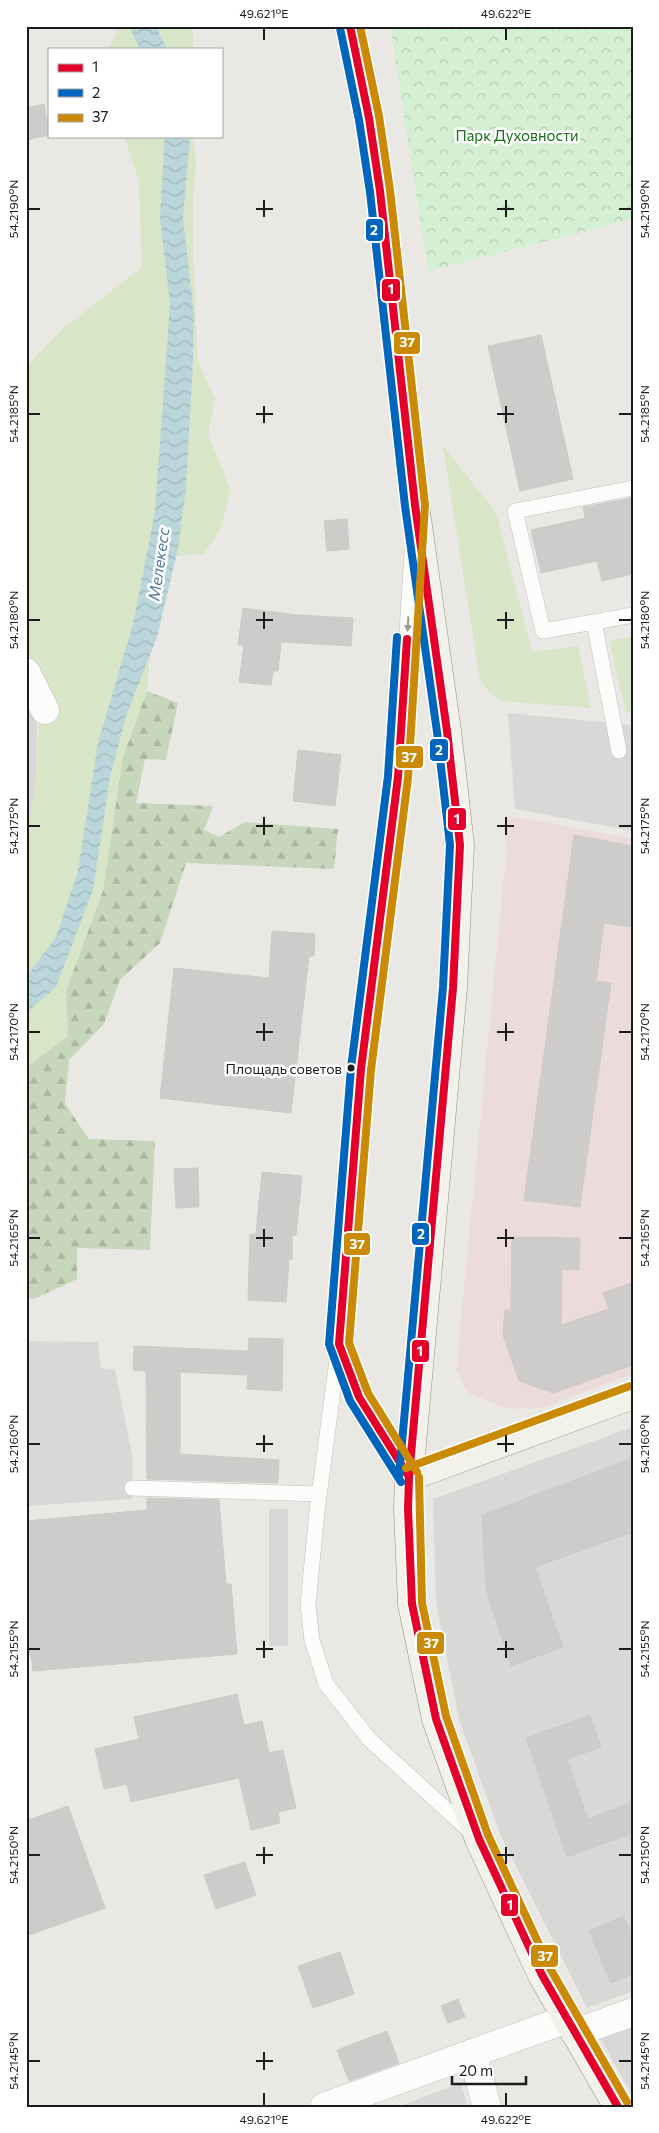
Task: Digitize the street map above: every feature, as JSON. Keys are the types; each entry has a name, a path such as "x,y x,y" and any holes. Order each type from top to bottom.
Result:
{"main road":[{"path":"350,26 369,118 380,191 415,505 447,731 460,845 453,988 410,1477 408,1509 412,1604 436,1719 479,1839 542,1975 618,2107"},
{"path":"410,1477 633,1395"}],"street":[{"path":"26,672 45,710"},
{"path":"324,2107 366,2099 472,2052 633,2012"},
{"path":"472,2052 487,2107"}],"lane":[{"path":"633,488 515,511 543,631 633,615"},
{"path":"415,505 398,777 362,1069 339,1344 319,1494 308,1605 312,1640 326,1684 370,1740 479,1839"},
{"path":"594,622 619,751"},
{"path":"339,1344 359,1397 410,1477"},
{"path":"132,1488 319,1494"}],"shaded area":[{"path":"26,660 38,661 36,779 26,846"},
{"path":"508,713 633,725 633,831 515,809"},
{"path":"505,815 633,839 633,1374 542,1408 508,1409 468,1393 456,1370 506,854"},
{"path":"26,1341 98,1342 101,1368 115,1369 133,1460 132,1499 26,1506"},
{"path":"633,1427 633,1991 587,2008 500,1834 459,1719 436,1603 433,1499"},
{"path":"269,1509 288,1509 288,1646 269,1646"},
{"path":"633,2021 633,2096 597,2033"},
{"path":"461,2083 468,2107 397,2107"}],"green space":[{"path":"118,26 192,26 194,48 108,48 115,37"},
{"name":"Парк Духовности","path":"390,26 633,26 633,219 428,271"},
{"path":"125,138 193,138 196,165 193,196 193,250 198,362 215,399 208,435 231,490 221,528 204,554 172,556 153,619 147,691 123,757 103,891 66,991 68,1036 26,1068 26,846 36,779 40,699 26,659 26,367 61,330 142,267 139,182"},
{"path":"443,446 496,512 532,652 578,646 591,708 502,701 489,692 480,680"},
{"path":"633,636 633,713 626,712 609,641"},
{"path":"147,691 178,703 166,760 145,759 136,803 213,806 204,830 219,837 245,822 338,829 334,869 186,863 160,943 120,980 104,1024 69,1060 65,1104 89,1139 155,1141 150,1250 77,1248 77,1279 34,1299 26,1297 26,1068 68,1036 66,991 103,891 123,757"}],"water":[{"path":"129,26 156,26 167,48 140,48"},
{"name":"Мелекесс","path":"165,138 190,138 183,218 194,315 193,360 186,488 178,549 157,637 126,716 110,777 93,890 56,987 26,1013 26,977 56,937 78,871 98,743 133,624 155,512 170,304 160,217"}],"building":[{"path":"44,104 48,135 26,140 26,108"},
{"path":"541,335 573,479 520,491 488,346"},
{"path":"633,498 633,574 602,581 597,561 541,573 531,530 585,518 583,507"},
{"path":"347,519 349,549 327,551 324,521"},
{"path":"243,608 298,615 353,618 351,646 281,642 278,671 273,671 271,685 239,682 244,645 238,645"},
{"path":"298,750 341,755 335,806 293,801"},
{"path":"574,835 633,846 633,927 604,923 596,981 611,983 580,1207 524,1200"},
{"path":"272,931 315,934 314,956 309,956 291,1113 160,1098 174,968 269,978"},
{"path":"198,1168 199,1207 176,1208 174,1169"},
{"path":"262,1172 302,1176 296,1235 292,1235 292,1259 289,1259 286,1302 248,1300 250,1234 256,1234"},
{"path":"512,1237 580,1238 579,1270 562,1269 561,1325 609,1309 603,1293 633,1282 633,1365 553,1393 519,1381 503,1335 505,1310 511,1310"},
{"path":"249,1338 283,1339 282,1391 247,1389 248,1375 180,1372 180,1454 279,1460 278,1483 147,1479 146,1371 133,1370 134,1346 248,1351"},
{"path":"633,1458 633,1532 535,1567 563,1647 511,1666 486,1589 482,1515"},
{"path":"147,1498 219,1500 226,1584 231,1584 237,1654 33,1671 31,1654 26,1655 26,1521 147,1510"},
{"path":"237,1694 244,1725 262,1721 269,1753 283,1750 296,1808 278,1812 280,1823 251,1830 239,1778 131,1802 127,1784 104,1789 95,1749 139,1739 134,1717"},
{"path":"590,1715 601,1747 567,1759 588,1819 633,1802 633,1833 567,1857 526,1738"},
{"path":"68,1806 105,1908 26,1936 26,1821"},
{"path":"245,1862 256,1895 216,1909 204,1875"},
{"path":"623,1916 633,1938 633,1974 611,1983 589,1931"},
{"path":"340,1952 354,1994 313,2008 298,1966"},
{"path":"458,1999 465,2017 448,2023 441,2006"},
{"path":"387,2031 399,2063 349,2081 337,2050"}],"transit line":[{"name":"1","path":"350,26 369,118 380,191 415,505 447,731 460,845 453,988 409,1477 408,1509 412,1604 436,1719 479,1839 542,1975 618,2107"},
{"name":"37","path":"360,26 379,116 390,190 425,505 408,778 371,1070 349,1343 368,1393 417,1472"},
{"name":"2","path":"340,28 359,120 370,192 405,506 437,732 450,845 443,987 399,1476"},
{"name":"2","path":"397,637 388,776 351,1068 329,1344 350,1401 401,1482"},
{"name":"1","path":"407,639 398,777 361,1069 339,1344 359,1397 409,1477"},
{"name":"37","path":"406,1468 630,1386"},
{"name":"37","path":"419,1477 422,1603 446,1716 488,1835 551,1970 627,2102"}],"place":[{"name":"Площадь советов","path":"351,1068"}]}
